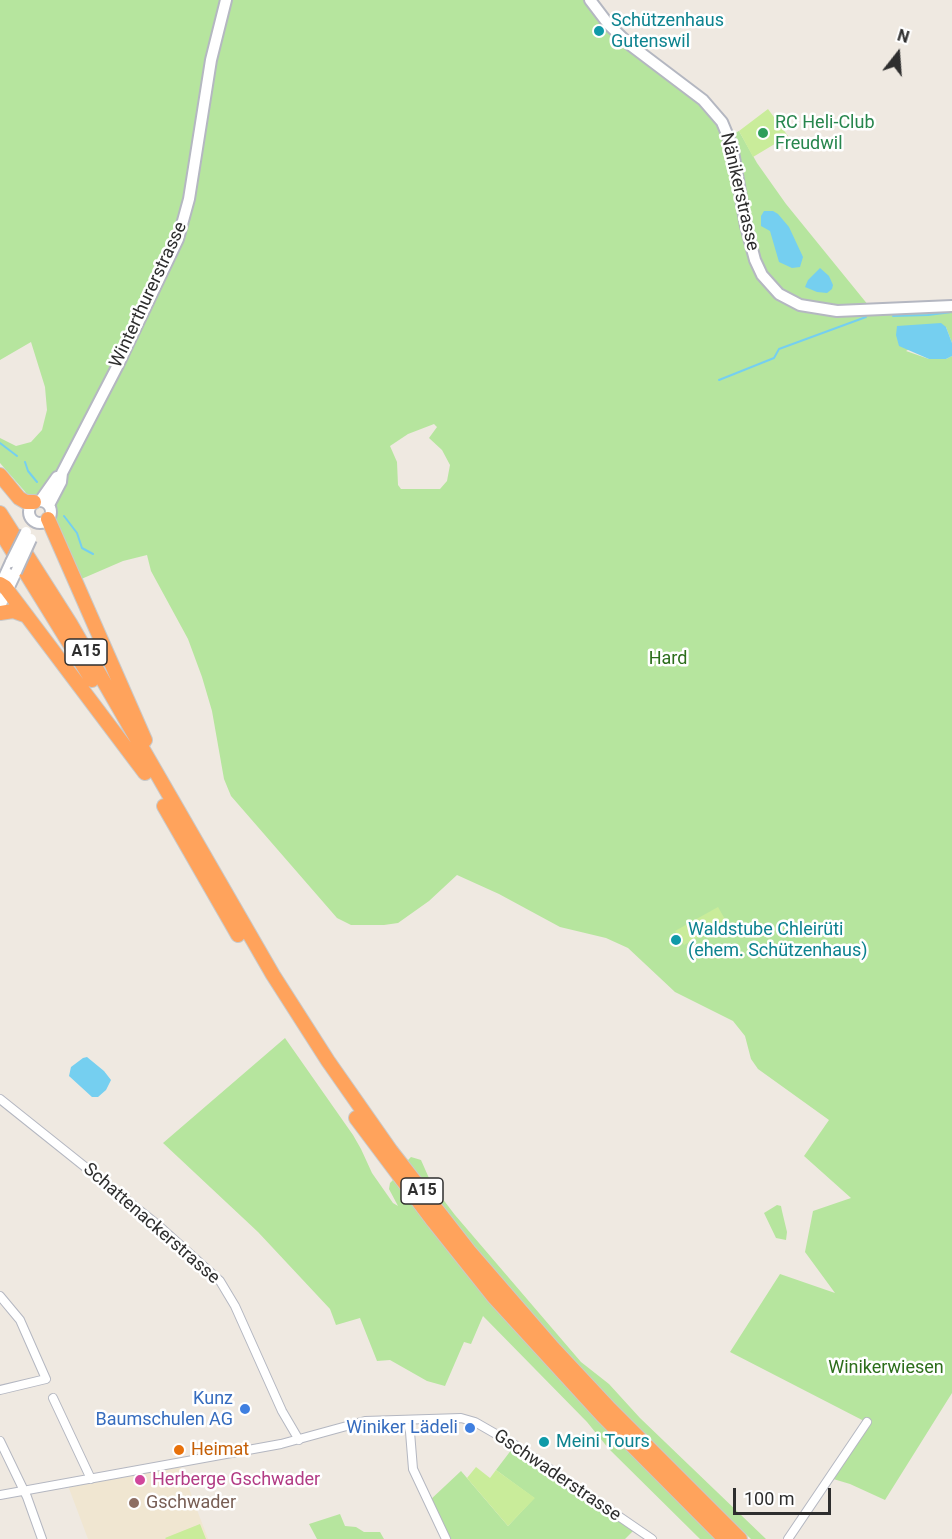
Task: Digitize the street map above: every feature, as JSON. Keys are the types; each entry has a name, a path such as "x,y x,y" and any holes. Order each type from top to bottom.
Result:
{"highway":[{"path":"0,475 20,498 26,502 41,503"},
{"name":"A15","path":"0,513 70,623 247,932 353,1098 414,1181 490,1277 610,1409 740,1539"},
{"path":"40,520 167,795"},
{"name":"A15","path":"0,531 59,625 268,985 341,1097 400,1178 494,1296 552,1362 726,1539"},
{"path":"2,586 145,772"},
{"path":"0,613 13,611 27,616"}],"main road":[{"name":"Winterthurerstrasse","path":"40,520 29,510 41,503 61,482 62,473 173,252 183,226 211,60 226,0"},
{"name":"Nänikerstrasse","path":"590,0 609,25 629,45 703,100 722,122 732,146 746,226 755,260 762,275 779,294 800,305 837,311 952,306"},
{"name":"Winterthurerstrasse","path":"0,606 2,586 29,536 40,520 51,511 41,503"}],"street":[{"name":"Schattenackerstrasse","path":"0,1099 159,1226 220,1281 235,1305 282,1411 299,1440"},
{"path":"0,1296 20,1320 46,1379 0,1390"},
{"path":"53,1398 91,1479"},
{"name":"Gschwaderstrasse","path":"0,1496 299,1440 357,1423 461,1418 475,1422 552,1468 652,1539"},
{"path":"407,1420 413,1469 446,1539"},
{"path":"788,1539 867,1422"},
{"path":"0,1441 24,1491 42,1539"}],"shaded area":[{"name":"Gschwader","path":"179,1462 208,1539 88,1539 67,1483"}],"green space":[{"name":"Hard","path":"0,0 590,0 609,25 695,94 729,136 739,131 757,163 786,204 873,311 952,306 952,343 946,327 906,351 929,359 946,359 952,356 952,1393 885,1500 850,1484 830,1478 866,1422 730,1352 780,1274 835,1293 805,1252 813,1211 851,1198 804,1156 829,1120 758,1069 751,1059 745,1036 733,1021 675,992 628,948 606,938 560,927 499,894 457,875 429,901 398,923 351,925 337,918 231,796 224,779 212,711 202,677 188,639 151,571 147,555 123,561 79,580 54,520 55,508 34,502 0,463 0,438 16,446 31,442 42,430 47,410 45,387 31,342 0,360","holes":["434,424 437,427 429,438 442,450 450,465 447,481 440,489 401,489 398,485 397,462 390,446 408,434"]},
{"name":"RC Heli-Club Freudwil","path":"768,109 788,136 753,157 739,131"},
{"path":"718,907 726,921 684,945 675,931"},
{"path":"285,1038 353,1135 372,1173 393,1203 398,1206 389,1189 393,1180 428,1224 716,1539 700,1539 609,1449 587,1422 483,1316 471,1344 464,1342 445,1386 427,1381 390,1360 377,1361 360,1318 336,1325 330,1309 258,1232 163,1143"},
{"path":"411,1157 421,1160 432,1185 455,1215 581,1362 609,1384 640,1418 766,1539 751,1539 632,1425 579,1369 503,1283 408,1163"},
{"path":"777,1205 781,1206 787,1232 786,1240 776,1238 764,1213"},
{"path":"515,1445 635,1529 625,1539 446,1539 429,1501 461,1471 508,1526 534,1498 496,1470"},
{"path":"476,1467 490,1478 496,1470 535,1498 508,1526 467,1478"},
{"path":"340,1514 345,1526 356,1527 364,1532 380,1532 384,1539 317,1539 309,1524"},
{"path":"200,1524 206,1539 165,1538"}],"water":[{"path":"764,211 773,211 778,214 789,227 803,257 800,267 792,268 779,262 770,231 761,226 761,216"},
{"path":"820,268 829,276 833,285 827,293 805,287 808,280"},
{"path":"941,323 946,327 952,343 952,356 946,359 929,359 899,346 896,335 897,326"},
{"path":"87,1057 111,1080 106,1090 98,1097 92,1097 69,1076 71,1067"}],"waterway":[{"path":"893,316 952,312"},
{"path":"719,380 774,358 779,349 866,317"},
{"path":"0,443 17,456"},
{"path":"25,462 28,471 37,482"},
{"path":"64,516 77,533 82,548 93,554"}],"place":[{"name":"Schützenhaus Gutenswil","path":"599,31"},
{"name":"RC Heli-Club Freudwil","path":"763,133"},
{"name":"Waldstube Chleirüti (ehem. Schützenhaus)","path":"676,940"},
{"name":"Kunz Baumschulen AG","path":"245,1409"},
{"name":"Winiker Lädeli","path":"470,1428"},
{"name":"Meini Tours","path":"544,1442"},
{"name":"Heimat","path":"179,1450"},
{"name":"Herberge Gschwader","path":"140,1480"},
{"name":"Gschwader","path":"134,1503"}],"park label":[{"name":"Winikerwiesen","path":"886,1368"}]}
